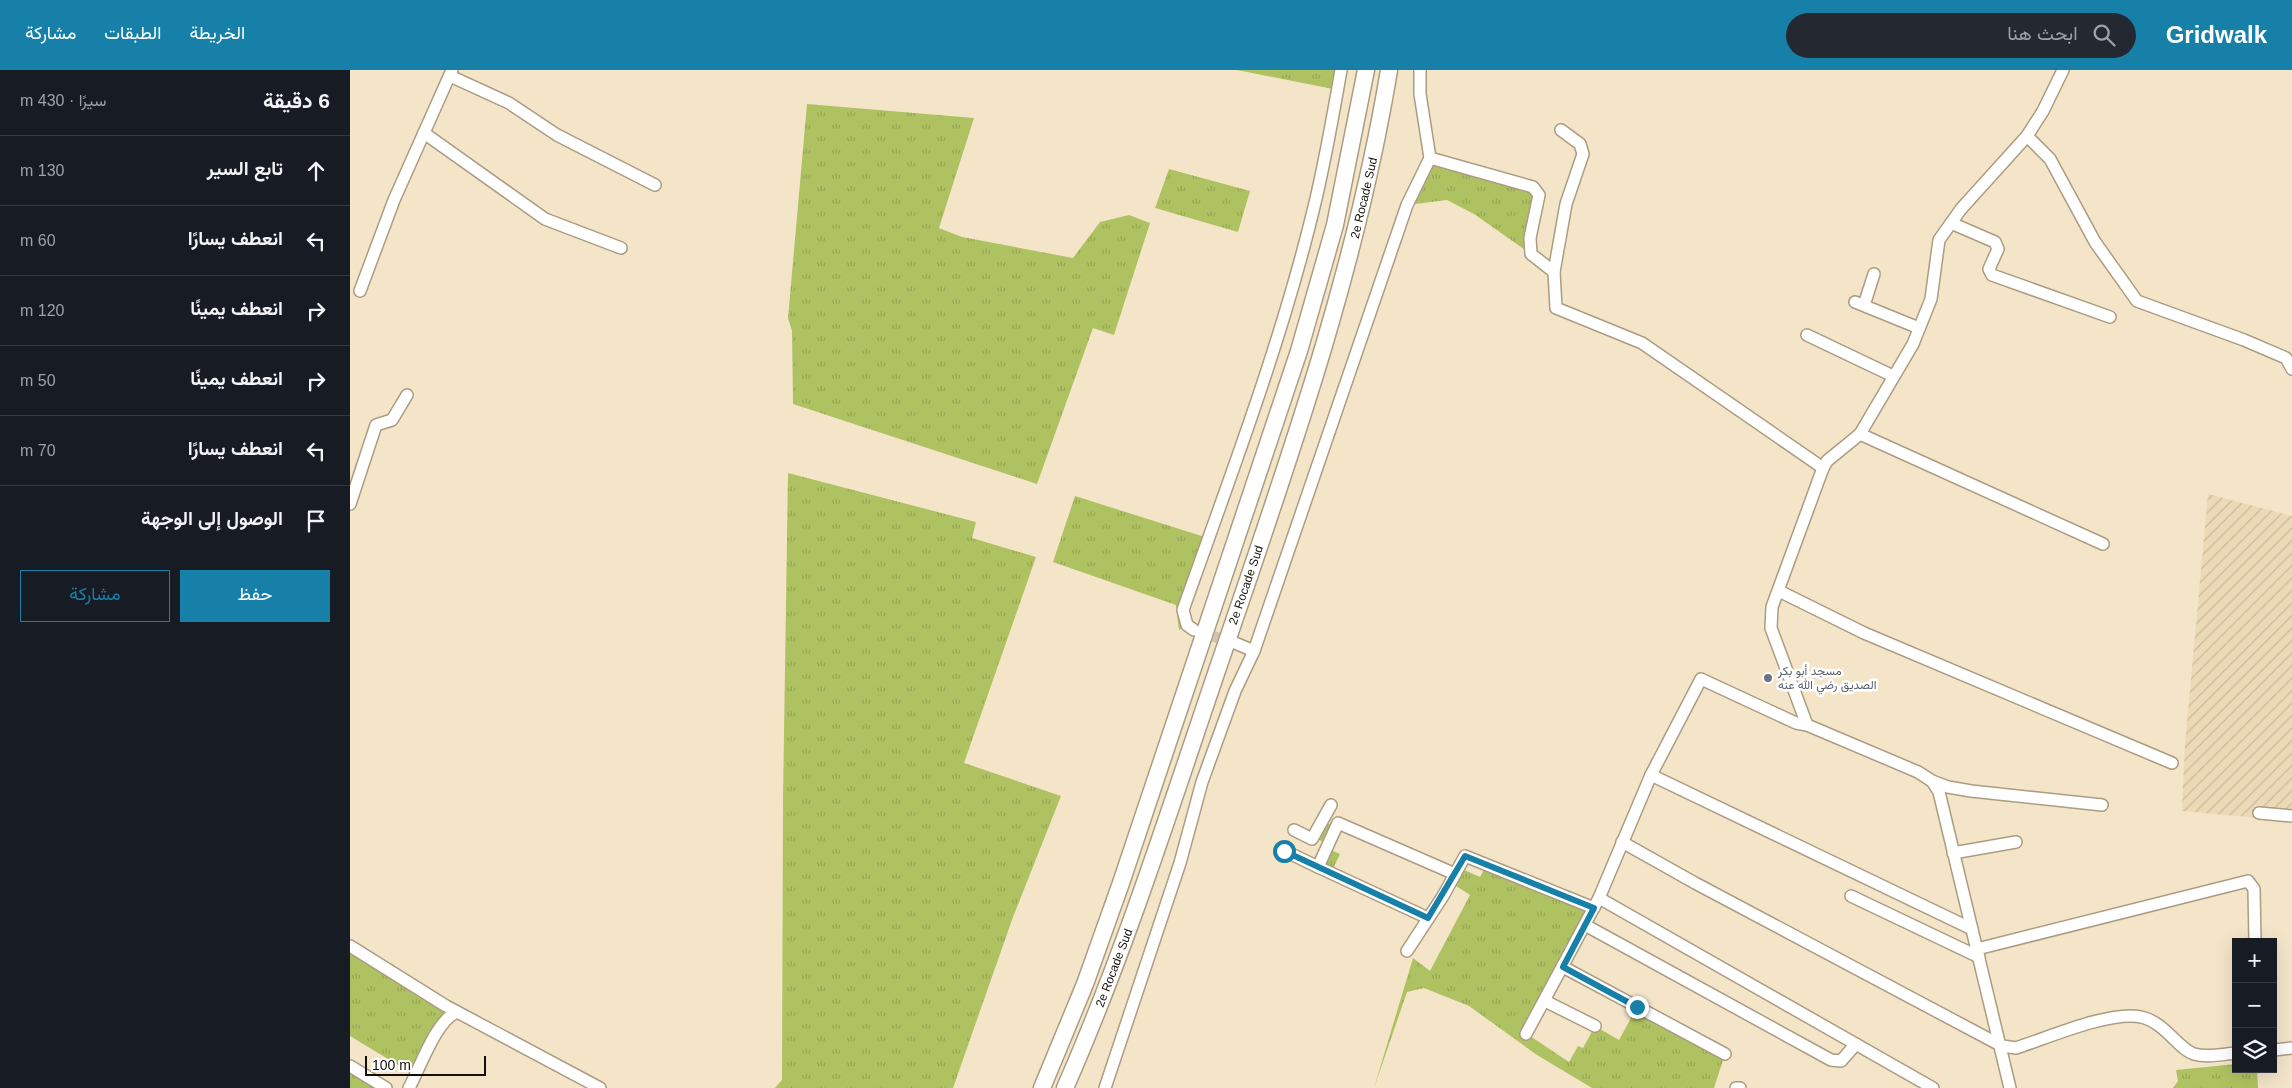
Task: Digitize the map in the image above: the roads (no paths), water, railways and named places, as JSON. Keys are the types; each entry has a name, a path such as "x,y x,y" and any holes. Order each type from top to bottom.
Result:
{"highway":[{"name":"2e Rocade Sud","path":"1042,1088 1085,984 1118,892 1298,351 1335,226 1366,70"},
{"name":"2e Rocade Sud","path":"1065,1088 1127,934 1313,385 1354,244 1389,70"}],"street":[{"path":"1194,630 1187,625 1183,610 1262,384 1302,252 1314,206 1341,70"},
{"path":"1105,1088 1180,863 1202,782 1235,691 1254,651 1407,204 1430,158 1420,94 1420,70"},
{"path":"1808,725 1772,628 1772,607 1823,468 1827,461 1860,434 1878,407 1919,328 1931,300 1939,240 1951,223 2027,136 2043,111 2063,70"},
{"path":"360,291 394,200 451,73 509,103 557,135 655,185"},
{"path":"1561,130 1580,144 1583,154 1566,204 1554,272 1556,308 1642,343 1823,468"},
{"path":"424,133 544,219 621,248"},
{"path":"2027,136 2050,159 2095,242 2137,301 2244,340 2286,358 2292,369"},
{"path":"1430,158 1533,188 1539,195 1530,238 1531,254 1554,272"},
{"path":"1951,223 1994,242 1998,249 1990,269 1992,275 2110,317"},
{"path":"1874,274 1860,303 1919,328"},
{"path":"1807,335 1893,376"},
{"path":"350,504 376,425 392,420 407,395"},
{"path":"1860,434 2103,544"},
{"path":"1779,590 1864,633 2172,763"},
{"path":"1235,643 1254,651"},
{"path":"1526,1034 1596,903 1651,775 1701,679 1796,723 1808,725 1918,772 1932,781 1948,787 2102,805"},
{"path":"1651,775 1972,929"},
{"path":"1932,781 1939,792 2002,1046 2010,1088"},
{"path":"1294,830 1312,839 1331,805"},
{"path":"2259,813 2292,816"},
{"path":"1323,821 1336,827"},
{"path":"1318,867 1338,823 1455,874"},
{"path":"1622,842 1695,883 2002,1046 2016,1048 2118,1016 2141,1016 2153,1021 2192,1054 2207,1056 2232,1053"},
{"path":"1954,853 2016,842"},
{"path":"1284,851 1428,918"},
{"path":"1407,951 1465,856 1596,903 1856,1044 1932,1088"},
{"path":"1862,901 1871,880"},
{"path":"1851,896 1978,953 2248,881 2254,890 2255,938"},
{"path":"1585,925 1831,1060 1841,1061 1856,1044"},
{"path":"350,946 450,1011 600,1088"},
{"path":"1563,967 1725,1054"},
{"path":"1545,1001 1595,1026"},
{"path":"409,1088 437,1032 450,1011"},
{"path":"2277,1050 2292,1048"},
{"path":"350,1066 386,1088"}],"tunnel":[{"path":"1198,631 1233,643"}],"place":[{"name":"مسجد أبو بكر الصديق رضي الله عنه","path":"1768,678"}]}
